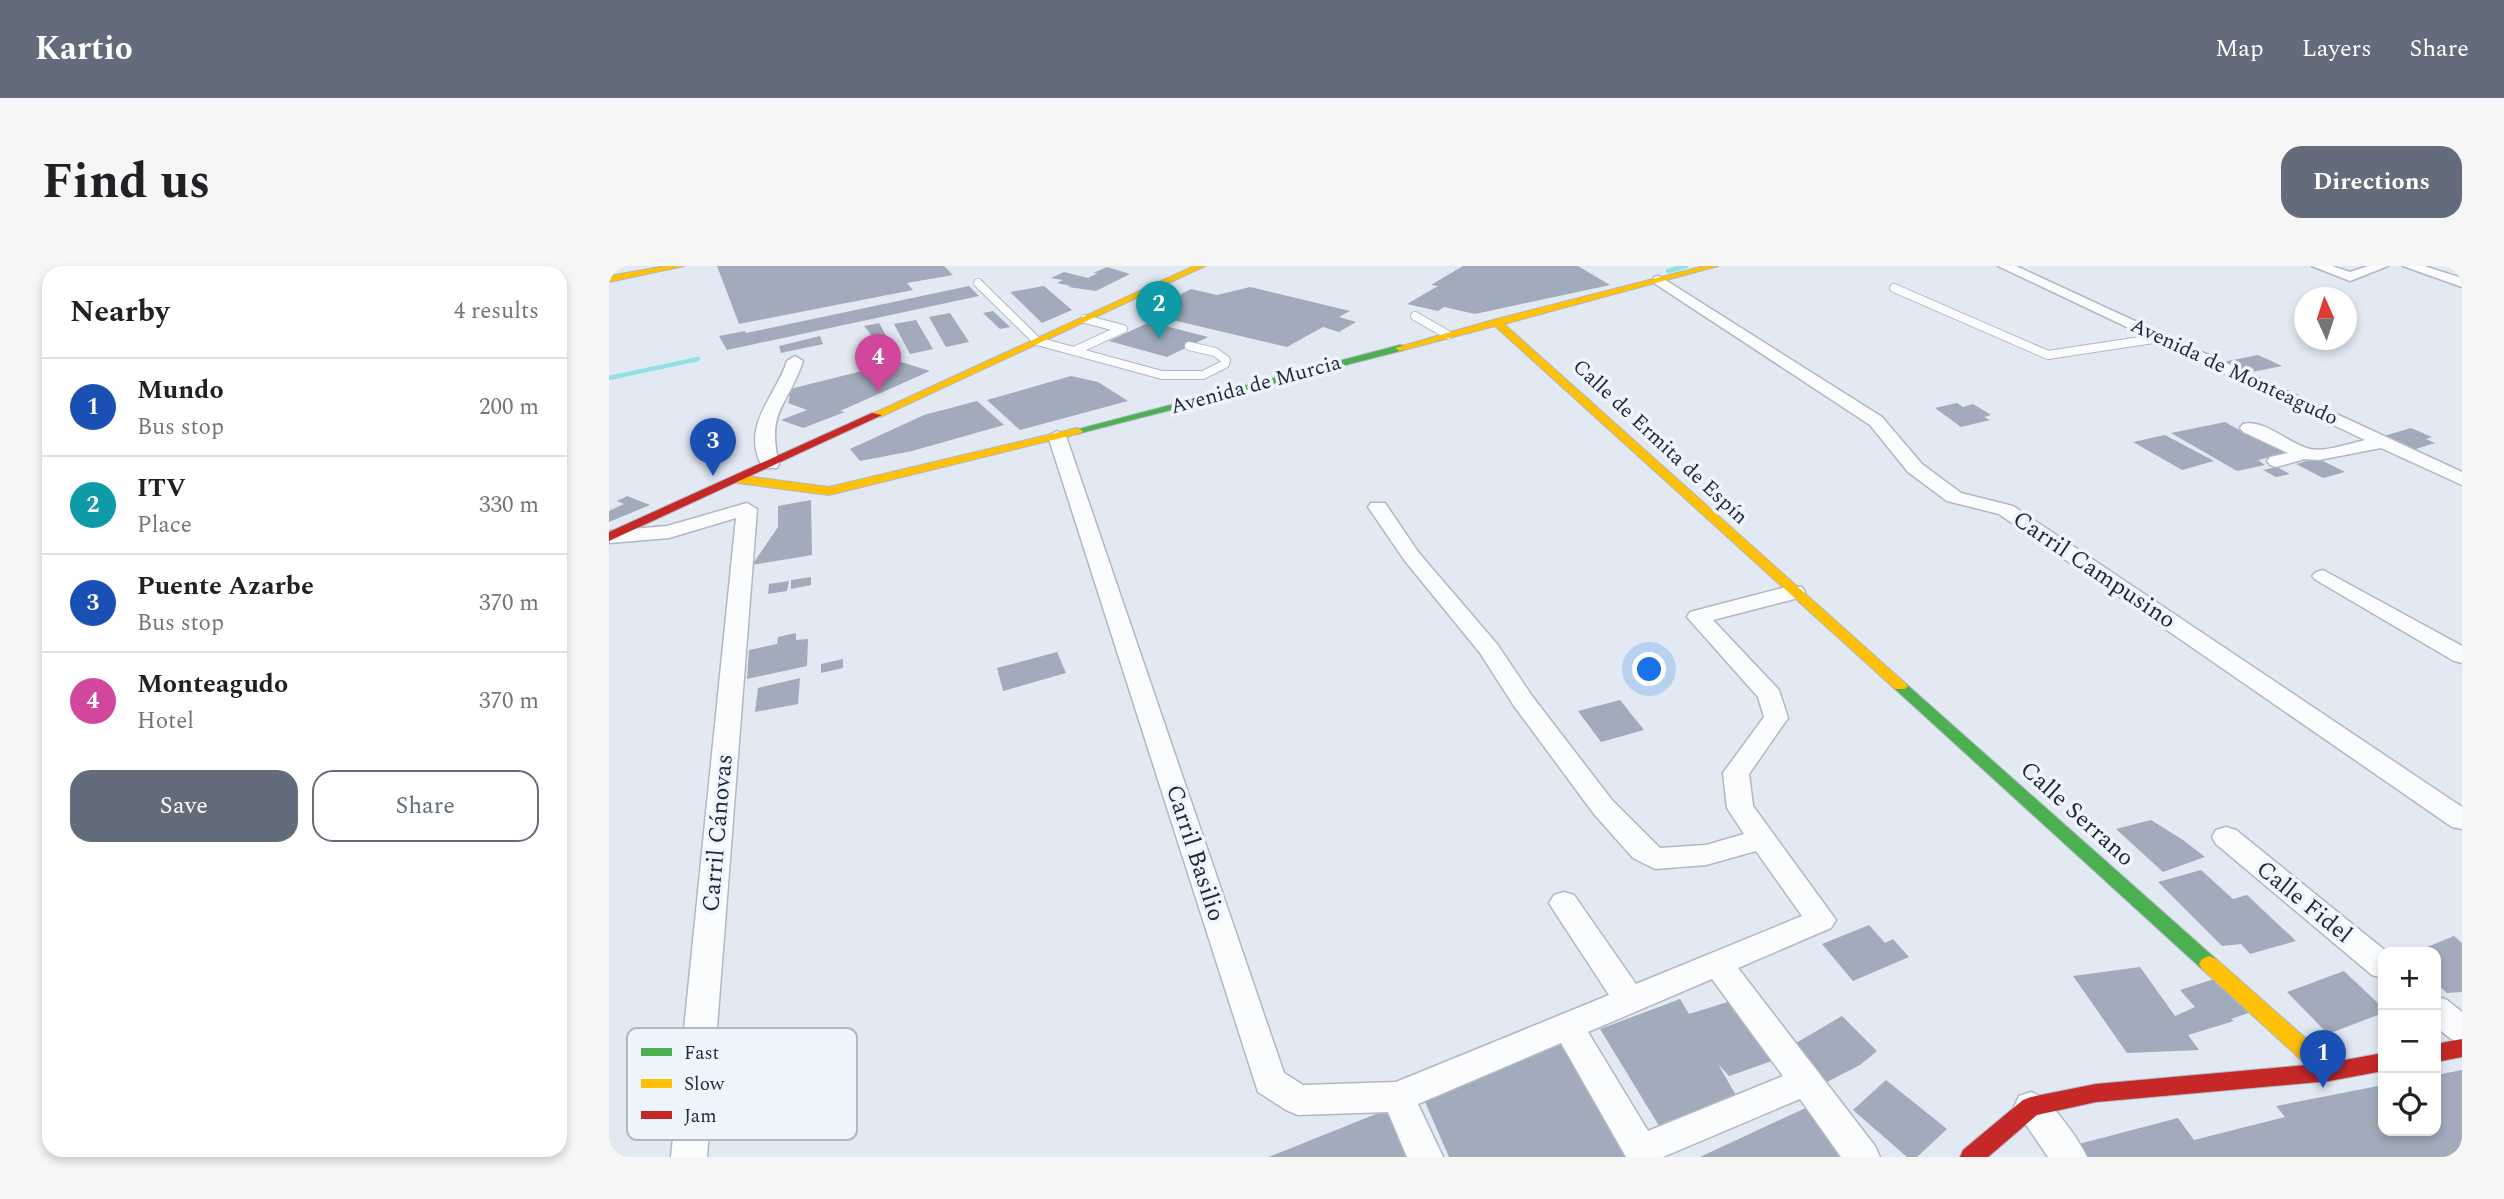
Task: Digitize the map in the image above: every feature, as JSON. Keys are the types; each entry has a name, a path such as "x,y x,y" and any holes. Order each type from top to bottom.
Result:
{"street":[{"path":"609,279 629,271 680,266"},
{"path":"613,533 738,479 1201,266"},
{"name":"Avenida de Murcia","path":"738,479 781,483 795,489 829,491 1057,436 1714,266"},
{"name":"Avenida de Monteagudo","path":"2005,266 2462,479"},
{"path":"2319,266 2350,277 2381,266"},
{"path":"2410,266 2462,283"},
{"name":"Carril Campusino","path":"1659,280 1876,421 1915,468 1954,496 2006,510 2462,820"},
{"name":"Calle de Ermita de Espín","path":"1496,322 1612,424 1651,464 1794,592"},
{"path":"795,361 792,374 772,405 764,428 787,480 795,489"},
{"path":"2249,428 2305,454"},
{"name":"Carril Basilio","path":"1057,436 1270,1082 1298,1100 1398,1097"},
{"path":"2276,461 2383,442"},
{"path":"1378,507 1412,557 1489,649 1523,701 1603,807 1643,851 1655,859 1706,855 1762,839"},
{"name":"Carril Cánovas","path":"613,533 669,532 747,509 701,1028"},
{"path":"2323,576 2462,656"},
{"path":"1425,1157 1398,1097 1821,920 1740,808 1736,773 1776,718 1770,695 1698,617 1794,592"},
{"name":"Calle Serrano","path":"1794,592 2329,1072"},
{"name":"Calle Fidel","path":"2226,837 2378,962"},
{"path":"1564,903 1629,999"},
{"path":"1717,963 1862,1157"},
{"path":"2437,1010 2462,1030"},
{"path":"1567,1025 1641,1150 1806,1081"},
{"path":"2441,1052 2462,1048"},
{"path":"1971,1157 2031,1107 2096,1093 2329,1072 2378,1063"},
{"path":"2031,1107 2069,1157"}],"lane":[{"path":"978,283 1037,341 1179,377 1209,374 1225,364 1226,360 1221,354 1189,346"},
{"path":"1894,288 2048,355 2160,338"},
{"path":"1415,316 1448,335"},
{"path":"1074,351 1126,330 1085,319"}],"building":[{"path":"717,266 944,266 953,275 907,283 913,290 739,324"},
{"path":"1463,266 1578,266 1610,285 1475,314 1444,307 1438,311 1407,304 1438,286 1431,285"},
{"path":"1107,267 1130,274 1096,291 1068,287 1071,286 1057,283 1063,280 1051,278 1064,272 1088,278"},
{"path":"969,286 979,296 727,350 719,336 746,333"},
{"path":"1044,286 1072,310 1042,323 1010,292"},
{"path":"1250,287 1350,311 1339,317 1356,322 1339,332 1323,327 1287,347 1143,313 1191,289 1217,295"},
{"path":"993,311 1010,327 1000,329 983,313"},
{"path":"950,313 969,342 946,347 929,317"},
{"path":"916,320 933,349 910,354 894,324"},
{"path":"1150,322 1208,337 1167,357 1109,341"},
{"path":"879,323 897,355 892,355 894,359 901,357 895,363 901,362 930,371 840,411 845,412 803,428 781,420 807,410 788,403 790,396 785,396 790,389 894,363 864,326"},
{"path":"820,336 823,344 781,353 779,346"},
{"path":"2258,355 2282,366 2247,373 2223,362"},
{"path":"1071,376 1098,382 1128,401 1020,430 987,400"},
{"path":"977,401 1004,425 912,451 860,461 850,449 924,415"},
{"path":"1957,403 1963,407 1973,404 1991,415 1984,417 1990,420 1961,427 1935,408"},
{"path":"2225,422 2250,436 2258,434 2291,452 2258,460 2265,465 2237,471 2171,433"},
{"path":"2411,428 2432,437 2426,439 2435,443 2413,450 2380,437"},
{"path":"2165,435 2214,461 2182,470 2133,442"},
{"path":"2317,458 2345,472 2323,478 2296,464"},
{"path":"2277,467 2290,474 2276,477 2263,470"},
{"path":"627,496 650,505 609,522 609,511 624,504 617,501"},
{"path":"811,500 812,555 752,565 778,527 778,506"},
{"path":"811,577 811,585 791,589 791,580"},
{"path":"789,581 787,591 768,594 769,584"},
{"path":"796,633 796,640 808,639 807,666 747,679 749,650 777,644 778,637"},
{"path":"1057,652 1066,673 1003,691 997,668"},
{"path":"843,659 843,668 821,673 821,664"},
{"path":"800,678 798,704 755,712 758,688"},
{"path":"1620,700 1644,730 1601,742 1578,711"},
{"path":"2151,820 2205,857 2163,872 2116,829"},
{"path":"2201,870 2233,899 2247,895 2296,941 2250,954 2241,944 2222,946 2158,882"},
{"path":"1869,925 1885,943 1893,939 1909,957 1853,981 1822,944"},
{"path":"2454,936 2462,943 2462,992 2447,993 2441,988 2441,947 2427,947"},
{"path":"2140,967 2175,1016 2195,1007 2180,990 2217,978 2254,1011 2231,1019 2234,1021 2188,1035 2199,1050 2127,1053 2073,976"},
{"path":"2344,971 2378,1003 2378,1015 2328,1034 2287,992"},
{"path":"1680,999 1689,1014 1734,1000 1775,1060 1729,1076 1718,1064 1737,1097 1661,1129 1600,1029"},
{"path":"1842,1016 1877,1051 1860,1065 1823,1084 1791,1046"},
{"path":"1559,1044 1579,1066 1629,1157 1449,1157 1422,1095"},
{"path":"2462,1070 2462,1157 2082,1157 2075,1145 2178,1118 2194,1140 2285,1117 2276,1106 2378,1086 2378,1136 2441,1136 2441,1074"},
{"path":"1886,1080 1947,1129 1917,1157 1907,1157 1853,1110"},
{"path":"1812,1105 1849,1157 1700,1157"},
{"path":"1391,1108 1412,1157 1269,1157"}],"waterway":[{"path":"1668,271 1686,266"},
{"path":"609,378 698,359"}],"traffic: fast":[{"path":"1077,431 1400,348"},
{"path":"1900,686 2209,964"}],"traffic: slow":[{"path":"609,279 680,266"},
{"path":"876,415 1201,266"},
{"path":"1400,348 1714,266"},
{"path":"1496,322 1900,686"},
{"path":"738,479 829,491 1077,431"},
{"path":"2209,964 2329,1072"}],"traffic: jam":[{"path":"609,537 876,415"},
{"path":"2441,1052 2462,1048"},
{"path":"1971,1157 2031,1107 2096,1093 2329,1072 2378,1063"}],"place":[{"name":"ITV","path":"1159,339"},
{"name":"Monteagudo","path":"878,392"},
{"name":"Puente Azarbe","path":"713,476"},
{"name":"Mundo","path":"2323,1088"}]}
